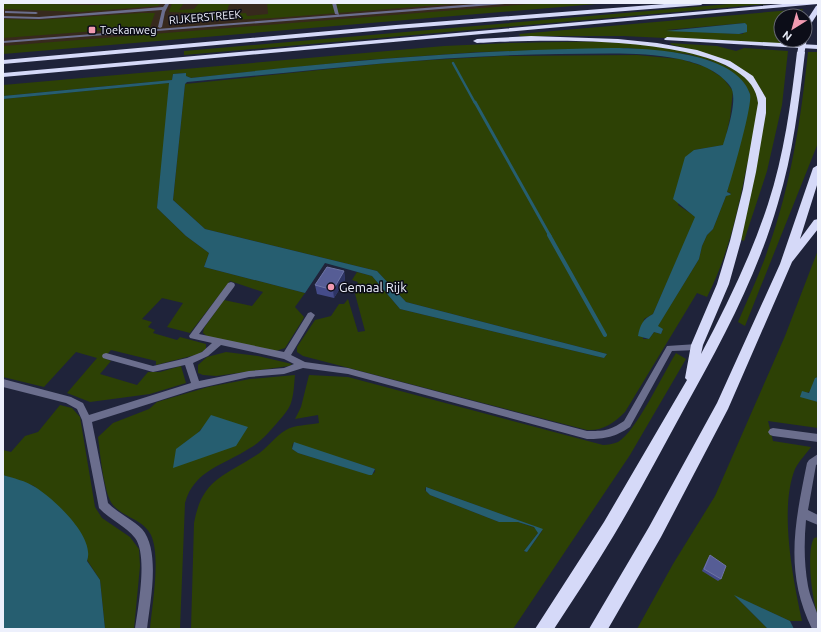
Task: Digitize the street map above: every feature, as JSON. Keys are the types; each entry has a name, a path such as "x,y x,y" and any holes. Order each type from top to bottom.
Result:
{"highway":[{"path":"558,14 643,3"},
{"path":"3,62 701,3"},
{"path":"3,74 816,3"},
{"path":"400,40 466,41 524,38 634,38 818,47"},
{"path":"524,38 634,43 676,47 697,52 728,63 744,73 756,85 762,97 762,108 753,163 737,237 726,276 697,347 691,385"},
{"path":"544,629 618,514 691,385 729,314 757,250 773,203 786,152 802,48"},
{"path":"598,629 654,532 723,405 786,264 818,168"},
{"path":"786,264 818,222"}],"street":[{"path":"334,3 337,15"},
{"name":"RIJKERSTREEK","path":"337,15 467,3"},
{"name":"RIJKERSTREEK","path":"3,41 505,3"},
{"path":"3,17 39,18 166,5 160,29"},
{"path":"3,12 87,13"},
{"path":"231,285 193,336 286,356 303,365 348,371 587,435 602,435 615,432 627,424 670,348 697,347"},
{"path":"286,356 311,315"},
{"path":"106,356 154,369 188,361 205,354 219,342"},
{"path":"188,361 196,385"},
{"path":"87,420 196,385 249,374 284,371 303,365"},
{"path":"3,383 68,400 80,406 87,420 103,505 111,514 136,531 145,542 147,558 141,629"},
{"path":"773,432 818,438"},
{"path":"818,458 812,463 802,513 799,544 800,572 809,614 818,629"},
{"path":"802,513 818,520"}],"shaded area":[{"path":"3,3 568,3 3,50"}],"green space":[{"path":"3,3 92,5 161,3 158,6 80,12 3,9"},
{"path":"172,3 184,3 179,10 194,9 199,3 233,3 229,5 227,11 194,13 169,12"},
{"path":"267,3 465,3 274,18 185,22 186,17 246,13 247,16 268,14"},
{"path":"543,3 608,3 3,54 3,46"},
{"path":"741,3 779,3 184,55 184,51"},
{"path":"773,12 773,43 623,36 520,36 519,34","holes":["745,23 743,34 666,30"]},
{"path":"155,13 150,27 3,38 3,19 39,20"},
{"path":"509,43 621,43 650,45 678,50 705,57 736,70 751,82 757,94 758,115 739,203 721,266 707,297 697,293 625,412 617,420 603,428 587,430 303,356 297,352 297,347 315,320 331,316 339,304 344,304 348,299 358,332 365,331 354,290 358,282 352,280 357,272 372,276 400,309 604,358 607,354 406,302 377,271 205,229 173,200 185,84 397,62 501,56 637,55 680,59 706,67 723,78 733,91 730,118 724,145 694,150 678,205 696,217 653,314 644,319 643,339 649,339 654,332 661,334 663,329 657,327 699,259 702,246 707,235 713,229 726,196 731,193 727,192 744,127 750,94 744,83 732,72 711,61 687,54 628,48 479,52 366,60 191,78 186,76 185,73 173,74 172,80 3,96 3,85 444,46"},
{"path":"670,43 717,46 736,51 744,48 788,51 782,105 767,171 744,241 741,240 765,97 755,81 739,69 710,56 672,45"},
{"path":"808,52 818,52 818,143 745,326 738,322 765,258 776,225 789,176 802,102"},
{"path":"167,83 171,84 157,208 186,236 209,253 204,267 305,293 295,307 304,317 302,321 285,348 276,351 208,337 203,333 204,328 224,300 252,306 263,292 230,281 190,333 167,327 183,303 162,298 142,319 152,322 148,327 155,330 153,333 177,340 180,337 206,344 206,349 199,354 156,365 156,361 111,350 104,358 111,361 100,374 137,385 148,372 160,372 181,366 186,383 150,394 90,402 67,393 97,358 76,352 44,387 3,377 3,99"},
{"path":"818,250 818,377 815,378 811,391 800,396 818,402 818,428 768,421 773,441 811,447 795,469 790,485 788,504 789,544 802,621 790,621 735,596 768,629 637,629 673,564 715,496 785,336"},
{"path":"226,352 258,356 292,364 289,366 216,376 198,373 198,365 207,357"},
{"path":"676,353 686,359 630,455 513,629 191,629 194,523 202,497 215,481 259,453 289,428 319,423 318,415 295,419 301,407 309,375 348,377 605,445 618,442 633,427","holes":["293,443 375,469 375,472 371,475 298,453 292,449","426,487 531,525 542,531 527,552 524,551 538,533 536,528 518,522 499,522 430,495 425,490"]},
{"path":"295,375 291,403 283,416 261,440 254,446 211,470 195,483 189,492 185,503 180,629 150,629 156,568 154,544 151,535 143,525 122,513 110,500 103,473 98,437 113,423 149,409 157,402 208,387 250,379","holes":["204,426 247,427 184,443 196,435"]},
{"path":"60,405 72,408 80,417 95,507 102,518 130,537 139,549 140,566 134,629 105,629 100,580 87,560 88,557 34,486 3,475 3,450 11,452 25,436 38,432"},
{"path":"818,537 818,615 812,588 810,554 814,538"}],"water":[{"path":"745,23 747,25 747,32 739,34 666,31"},
{"path":"612,48 668,51 690,55 710,61 728,69 742,80 750,94 745,125 727,192 731,194 726,196 713,229 707,235 702,246 699,259 658,326 663,329 661,334 654,332 649,339 638,336 642,323 653,314 695,217 673,199 685,157 694,150 723,145 733,106 732,91 725,80 714,71 693,63 664,56 634,54 604,53 512,55 420,60 187,82 185,84 173,200 205,229 377,271 406,302 607,354 604,358 400,309 372,276 325,263 305,293 204,267 209,253 186,236 157,208 169,83 3,99 3,96 172,80 173,74 186,73 186,76 191,78 296,67 454,54"},
{"path":"818,377 818,402 800,397 802,391 809,393 815,378"},
{"path":"211,415 248,427 236,446 173,468 176,449 200,431"},
{"path":"294,442 375,469 372,475 369,475 298,453 292,449"},
{"path":"3,475 28,483 43,492 62,509 79,530 88,551 87,561 100,580 105,629 3,629"},
{"path":"426,487 543,529 527,552 524,551 538,533 534,527 518,522 499,522 430,495 426,491"},
{"path":"734,595 790,621 794,629 768,629"}],"building":[{"path":"327,267 344,271 333,290 315,285"},
{"path":"710,555 726,566 721,579 704,569"}],"waterway":[{"path":"453,63 475,103"},
{"path":"475,102 550,236"},
{"path":"549,235 605,335"}],"place":[{"name":"Toekanweg","path":"92,30"},
{"name":"Gemaal Rijk","path":"331,287"}]}
